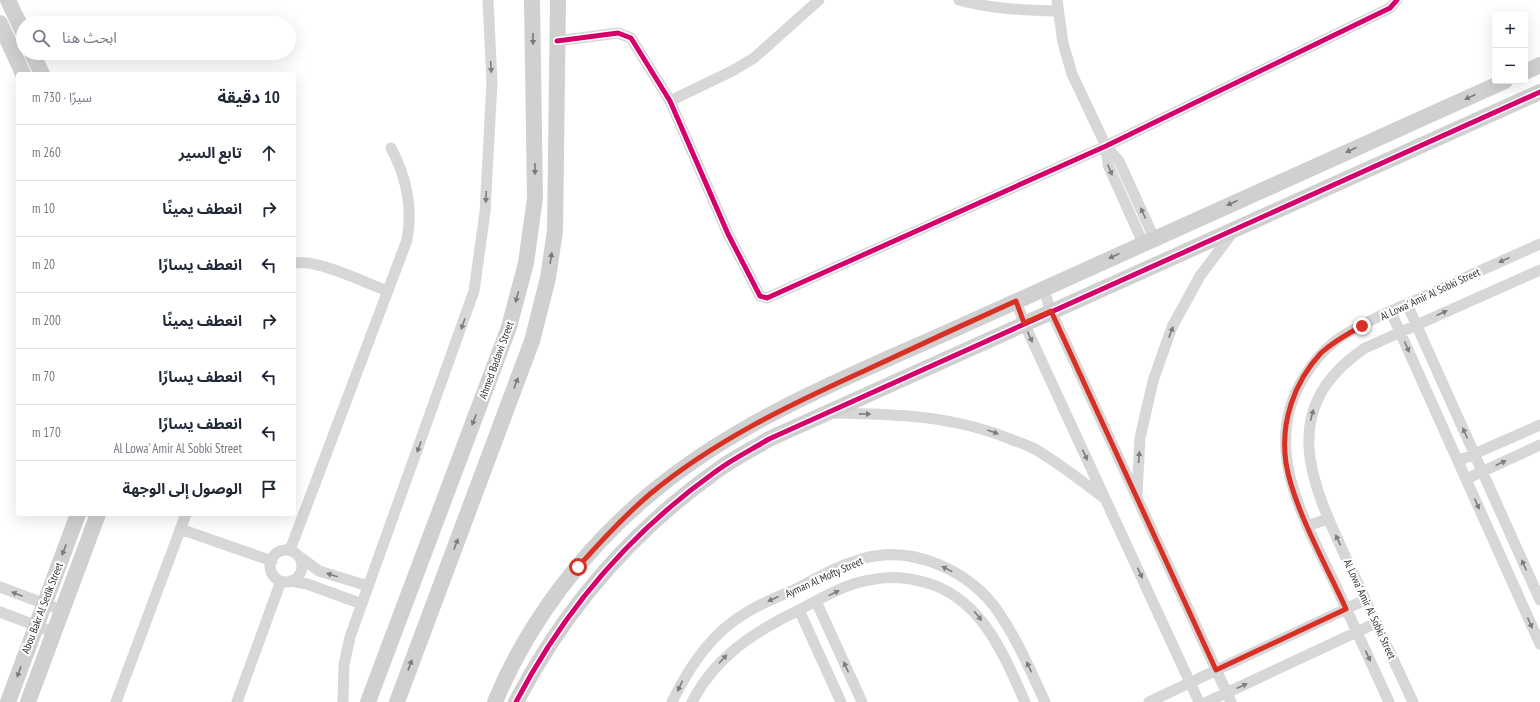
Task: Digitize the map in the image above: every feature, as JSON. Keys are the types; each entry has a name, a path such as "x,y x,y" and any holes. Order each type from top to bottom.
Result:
{"street":[{"path":"8,0 16,17"},
{"path":"344,702 344,665 350,637 474,291 485,212 492,82 488,0"},
{"name":"Ahmed Badawi Street","path":"368,702 509,327 526,263 535,198 532,0"},
{"path":"397,702 532,341 548,278 555,231 558,0"},
{"path":"670,101 754,58 819,0"},
{"path":"959,0 974,4 1016,10 1058,5 1063,43 1072,74 1106,146 1119,161 1149,241"},
{"path":"558,41 609,34 624,34 630,38 670,101 728,234 760,296 767,298 1106,146 1390,8 1396,0"},
{"path":"0,23 16,58"},
{"path":"17,60 22,72"},
{"path":"35,60 41,72"},
{"path":"1528,71 1540,65"},
{"path":"494,702 524,644 547,607 578,567 612,529 668,480 741,432 793,403 1043,288 1498,84"},
{"path":"516,702 545,651 571,612 600,575 632,541 666,509 716,471 769,439 1540,92"},
{"path":"290,550 407,240 410,215 407,188 400,167 391,148"},
{"path":"1136,496 1140,438 1152,381 1170,333 1200,276 1235,229"},
{"name":"Al Lowa' Amir Al Sobki Street","path":"1389,702 1307,526 1292,486 1286,463 1284,439 1288,415 1295,392 1306,371 1322,353 1341,338 1407,304 1540,244"},
{"path":"296,263 310,263 321,266 387,291"},
{"name":"Al Lowa' Amir Al Sobki Street","path":"1413,702 1328,519 1314,480 1309,459 1308,437 1314,408 1320,394 1332,376 1347,360 1365,348 1540,270"},
{"path":"1043,288 1051,311 1229,697"},
{"path":"1016,301 1024,323 1199,702"},
{"path":"1407,304 1540,600"},
{"path":"1391,312 1540,644"},
{"path":"826,413 887,414 943,419 970,424 1034,448 1070,472 1106,500"},
{"path":"1458,461 1540,425"},
{"path":"1466,479 1540,445"},
{"name":"Abou Bakr Al Sedik Street","path":"8,702 35,625 77,516"},
{"name":"Abou Bakr Al Sedik Street","path":"28,702 97,516"},
{"path":"116,702 185,516"},
{"path":"1307,526 1328,519"},
{"path":"180,529 272,561"},
{"path":"362,604 307,584 286,581 272,572 272,561 278,552 290,550 300,557 305,563 319,571 368,586"},
{"name":"Ayman Al Mofty Street","path":"672,702 685,676 702,651 724,629 748,611 862,558 886,554 910,556 933,562 960,575 983,593 999,612 1019,646 1045,702"},
{"path":"237,702 286,581 300,573 302,565 300,557"},
{"name":"Ayman Al Mofty Street","path":"692,702 712,671 728,653 748,638 847,586 869,580 890,578 912,579 939,587 970,607 989,630 1005,658 1025,702"},
{"path":"0,587 61,610"},
{"path":"1149,702 1366,600"},
{"path":"816,601 862,702"},
{"path":"799,610 841,702"},
{"path":"0,612 53,632"},
{"path":"1207,702 1229,697 1376,623"}],"cycle path":[{"path":"557,41 618,33 631,38 670,101 728,234 760,296 767,298 1106,146 1390,8 1397,0"},
{"path":"516,702 535,668 556,636 602,575 655,520 684,495 721,467 769,439 1540,92"}],"route":[{"path":"578,567 612,529 649,495 688,465 745,429 793,403 1016,301 1024,323 1051,311 1216,670 1346,609 1307,526 1292,486 1286,463 1284,439 1288,415 1295,392 1306,371 1322,353 1341,338 1362,326"}]}
